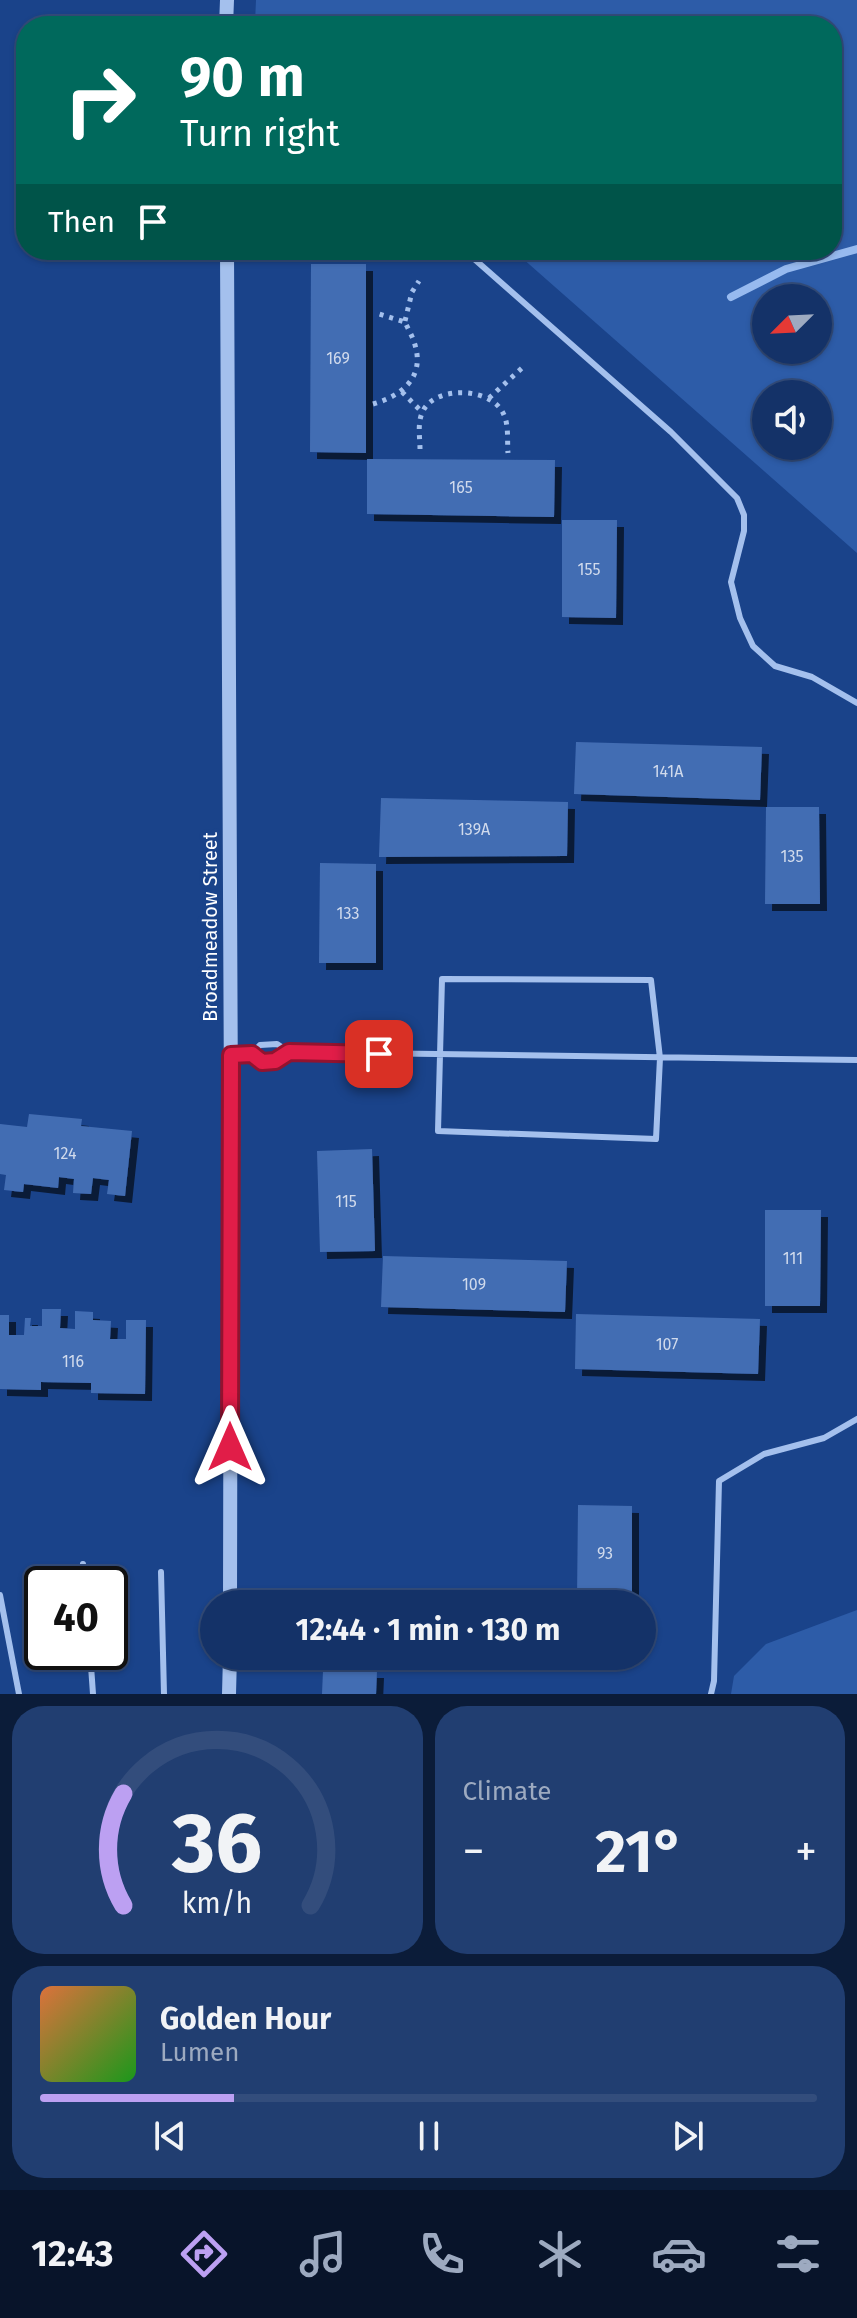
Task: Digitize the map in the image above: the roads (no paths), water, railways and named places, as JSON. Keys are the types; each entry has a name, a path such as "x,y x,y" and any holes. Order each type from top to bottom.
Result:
{"street":[{"name":"Broadmeadow Street","path":"227,260 230,1590"},
{"path":"229,1694 230,1670"}],"lane":[{"path":"475,260 671,432 737,498 744,515 744,531 731,582 740,618 753,646 775,666 812,677 857,703"},
{"path":"442,979 651,980 660,1058 656,1139 438,1131 442,979"},
{"path":"252,1054 260,1045 277,1044 289,1052 857,1060"},
{"path":"231,1055 252,1054 262,1062 275,1061 289,1052"},
{"path":"711,1694 714,1681 719,1481 764,1454 824,1438 857,1419"},
{"path":"161,1572 164,1694"},
{"path":"0,1595 19,1694"},
{"path":"91,1670 93,1694"}],"waterway":[{"path":"842,253 857,249"},
{"path":"731,297 786,269 818,260"}]}
